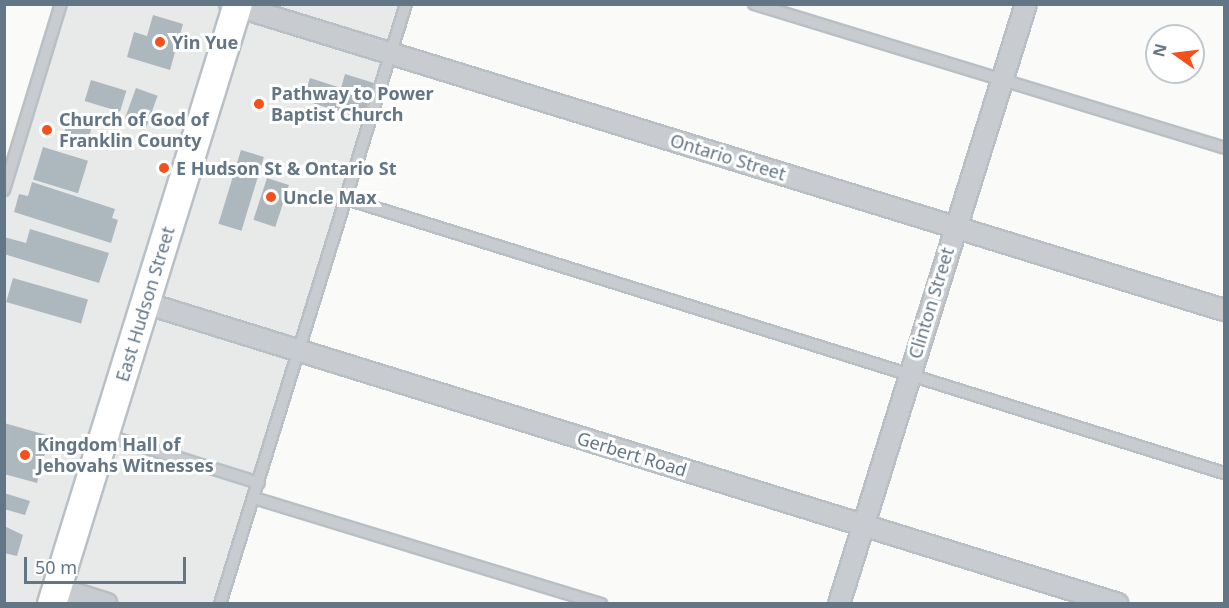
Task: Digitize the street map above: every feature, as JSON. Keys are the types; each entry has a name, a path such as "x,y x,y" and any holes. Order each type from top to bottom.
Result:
{"main road":[{"name":"East Hudson Street","path":"55,596 235,5"}],"street":[{"name":"Clinton Street","path":"839,603 908,375 1004,80 1026,4"},
{"name":"Ontario Street","path":"235,5 390,55 1224,310"},
{"name":"Gerbert Road","path":"145,303 1118,603"},
{"path":"55,596 107,603"}],"lane":[{"path":"4,190 61,4"},
{"path":"220,603 300,352 406,4"},
{"path":"754,4 1224,148"},
{"path":"347,200 1224,473"},
{"path":"105,435 259,483"},
{"path":"254,498 601,603"}],"shaded area":[{"path":"219,4 238,11 240,4 405,5 218,603 5,604 5,184 60,5"}],"building":[{"path":"153,15 183,24 170,70 127,57 134,32 147,36"},
{"path":"345,74 374,83 363,119 303,100 310,78 341,88"},
{"path":"91,80 126,91 120,112 85,101"},
{"path":"136,88 158,96 146,127 125,119"},
{"path":"69,116 93,123 87,143 63,136"},
{"path":"43,147 88,161 78,193 33,180"},
{"path":"241,150 264,157 241,231 218,224"},
{"path":"267,178 289,185 275,227 253,220"},
{"path":"32,182 115,209 112,218 118,220 111,243 14,212 19,194 28,196"},
{"path":"30,229 109,253 99,283 4,254 4,237 26,243"},
{"path":"13,278 88,299 81,324 6,302"},
{"name":"Kingdom Hall of Jehovahs Witnesses","path":"4,423 50,436 37,483 4,474"},
{"path":"4,493 30,501 25,515 4,509"},
{"path":"4,526 23,535 17,556 4,553"}],"place":[{"name":"Yin Yue","path":"160,42"},
{"name":"Pathway to Power Baptist Church","path":"259,104"},
{"name":"Church of God of Franklin County","path":"47,130"},
{"name":"E Hudson St & Ontario St","path":"164,168"},
{"name":"Uncle Max","path":"271,197"},
{"name":"Kingdom Hall of Jehovahs Witnesses","path":"25,455"}]}
